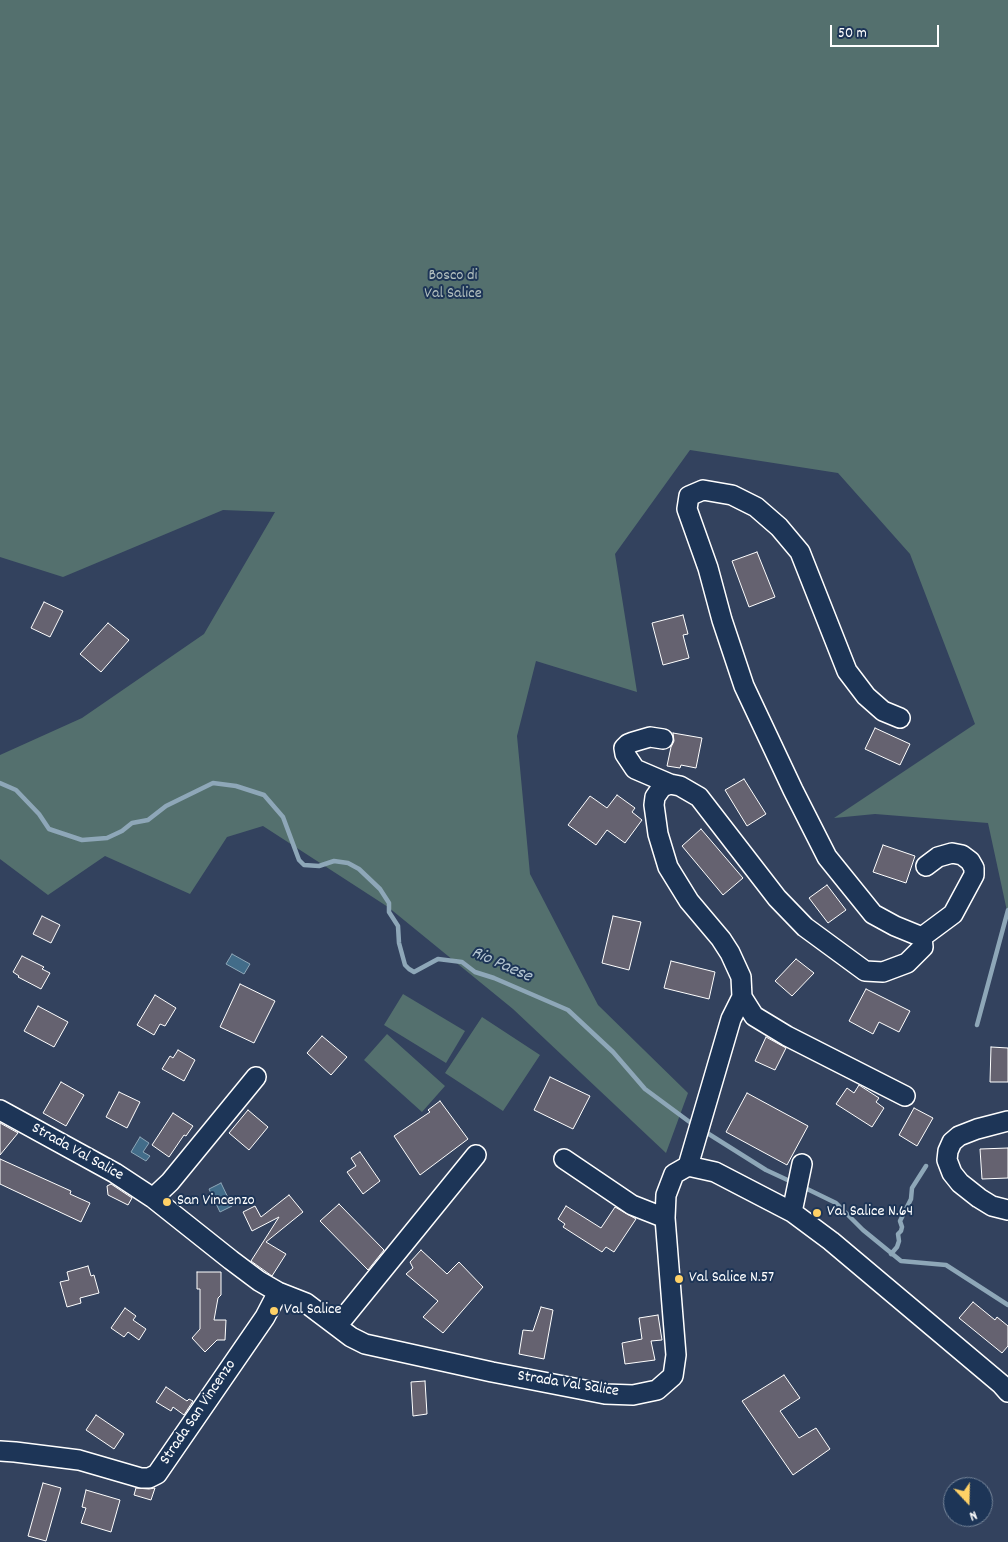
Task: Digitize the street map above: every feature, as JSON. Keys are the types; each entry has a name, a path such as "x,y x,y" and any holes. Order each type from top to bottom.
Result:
{"street":[{"path":"900,718 883,711 866,696 847,671 800,552 779,527 756,507 732,495 702,490 689,496 687,509 708,568 722,620 744,686 827,857 873,914 895,926 922,937"},
{"path":"663,738 650,737 628,744 624,748 625,754 635,770 686,789 699,797 777,898 805,926 865,971 883,972 907,963 923,948 922,937"},
{"path":"670,784 658,791 654,804 658,834 668,867 689,901 721,939 730,953 741,977 742,997 754,1016 787,1036 905,1096"},
{"path":"922,937 953,914 974,875 974,868 970,861 962,855 952,853 938,857 926,866"},
{"path":"742,997 731,1019 688,1166 715,1172 792,1212 831,1241 1002,1384 1008,1392"},
{"path":"153,1198 170,1182 256,1077"},
{"name":"Strada Val Salice","path":"0,1110 115,1173 153,1198 231,1260 278,1292 306,1304 351,1337 366,1344 492,1372 605,1394 633,1395 658,1390 673,1376 676,1355 665,1218 666,1195 674,1174 688,1166"},
{"path":"1008,1121 959,1136 952,1142 947,1160 952,1173 960,1183 978,1198 992,1206 1008,1210"},
{"path":"337,1326 476,1155"},
{"path":"564,1159 632,1205 665,1218"},
{"path":"792,1212 800,1177"},
{"name":"Strada San Vincenzo","path":"0,1451 79,1460 141,1478 150,1478 157,1474 265,1317 278,1292"}],"green space":[{"name":"Bosco di Val Salice","path":"0,0 1008,0 1007,911 988,823 875,814 834,818 975,724 910,554 838,473 690,450 615,554 637,692 536,661 517,736 530,874 598,1005 688,1093 666,1153 513,1009 388,907 263,826 227,837 190,894 105,856 48,895 0,859 0,755 82,718 204,634 275,512 223,510 63,577 0,557"},
{"path":"403,994 465,1031 446,1063 384,1025"},
{"path":"482,1017 540,1055 503,1111 445,1073"},
{"path":"387,1034 445,1086 422,1112 364,1060"}],"water":[{"path":"232,954 250,964 244,974 226,964"},
{"path":"140,1137 149,1143 143,1152 150,1156 146,1161 131,1152"},
{"path":"221,1183 232,1206 220,1212 209,1189"}],"building":[{"path":"757,552 775,597 749,607 732,561"},
{"path":"44,602 63,611 50,637 31,628"},
{"path":"683,615 688,634 683,635 689,658 663,665 652,623"},
{"path":"108,623 129,640 101,672 80,654"},
{"path":"875,728 910,744 900,765 865,749"},
{"path":"673,733 702,738 696,768 681,765 680,768 667,766 674,741"},
{"path":"744,779 766,814 747,826 725,790"},
{"path":"617,795 635,808 632,812 642,820 625,843 607,830 596,845 568,825 590,796 607,808"},
{"path":"701,829 743,878 723,895 682,846"},
{"path":"883,845 915,856 906,883 873,872"},
{"path":"827,885 846,910 828,923 809,898"},
{"path":"42,916 60,925 51,943 33,934"},
{"path":"613,916 641,922 629,970 602,963"},
{"path":"22,956 44,967 42,969 50,973 41,989 18,977 13,972"},
{"path":"796,959 814,973 792,996 775,981"},
{"path":"671,961 715,972 709,999 664,988"},
{"path":"240,984 275,1001 254,1043 220,1027"},
{"path":"866,989 910,1011 899,1032 879,1022 873,1034 849,1021"},
{"path":"155,995 176,1008 165,1026 160,1024 154,1035 137,1025"},
{"path":"38,1006 68,1022 54,1047 24,1031"},
{"path":"322,1036 347,1057 331,1075 307,1053"},
{"path":"766,1037 786,1048 775,1070 755,1061"},
{"path":"991,1047 1008,1048 1008,1082 990,1082"},
{"path":"178,1050 195,1060 184,1081 162,1069 170,1056 173,1058"},
{"path":"550,1077 590,1096 573,1129 534,1110"},
{"path":"61,1082 84,1095 66,1126 43,1113"},
{"path":"859,1085 879,1098 876,1102 884,1108 872,1127 836,1104 847,1088 854,1093"},
{"path":"119,1092 140,1102 127,1128 106,1117"},
{"path":"747,1093 808,1126 787,1165 726,1132"},
{"path":"440,1101 468,1139 420,1175 394,1136 430,1112 428,1110"},
{"path":"914,1108 933,1118 917,1146 899,1135"},
{"path":"248,1110 268,1127 249,1150 229,1133"},
{"path":"173,1113 193,1126 186,1136 184,1135 169,1157 152,1145"},
{"path":"0,1123 18,1133 0,1155"},
{"path":"1008,1148 1008,1178 982,1179 980,1149"},
{"path":"360,1152 380,1181 363,1194 347,1172 356,1166 351,1158"},
{"path":"0,1159 71,1191 70,1194 90,1203 81,1222 0,1184"},
{"path":"111,1184 132,1198 128,1205 108,1195 107,1186"},
{"path":"289,1195 303,1212 266,1242 286,1254 272,1276 251,1261 279,1217 252,1231 243,1212 255,1206 261,1217"},
{"path":"339,1204 384,1250 368,1270 320,1221"},
{"path":"566,1206 601,1228 615,1207 636,1219 614,1252 606,1247 602,1252 563,1227 565,1224 558,1219"},
{"path":"421,1250 447,1274 459,1262 483,1287 443,1333 423,1317 438,1301 406,1274 413,1268 410,1262"},
{"path":"88,1266 91,1276 94,1275 99,1293 80,1298 81,1303 67,1307 60,1282 69,1280 67,1272"},
{"path":"197,1272 221,1272 221,1295 218,1298 214,1320 226,1320 225,1340 217,1340 205,1352 192,1338 200,1329 200,1289 197,1289"},
{"path":"973,1302 995,1320 997,1317 1008,1326 1008,1346 1002,1353 959,1318"},
{"path":"541,1307 553,1310 544,1359 519,1354 523,1330 533,1331"},
{"path":"125,1308 136,1316 133,1320 146,1329 139,1340 128,1332 124,1337 111,1328"},
{"path":"658,1315 662,1340 651,1341 655,1360 625,1364 622,1343 642,1339 639,1318"},
{"path":"784,1375 800,1398 780,1411 799,1438 816,1428 830,1449 793,1475 742,1401"},
{"path":"425,1381 427,1414 413,1416 411,1382"},
{"path":"166,1387 187,1401 189,1399 193,1401 184,1415 173,1407 171,1411 156,1402"},
{"path":"96,1415 124,1434 114,1449 86,1430"},
{"path":"43,1483 61,1488 46,1541 28,1536"},
{"path":"136,1488 155,1488 151,1500 134,1495"},
{"path":"86,1490 120,1500 111,1532 81,1523 86,1508 82,1507"}],"waterway":[{"name":"Rio Paese","path":"0,783 16,790 39,814 49,829 82,840 107,838 122,831 132,823 148,820 166,806 213,783 236,786 264,795 283,817 299,860 304,865 319,866 334,861 348,863 359,869 380,889 389,903 389,912 398,926 399,943 405,965 409,969 414,972 438,959 462,962 475,972 494,978 568,1010 613,1052 645,1089 695,1126"},
{"path":"977,1025 1008,910"},
{"name":"Rio Paese","path":"704,1131 766,1170 794,1183"},
{"path":"891,1254 899,1241 898,1234 902,1227 900,1221 911,1199 912,1188 926,1166"},
{"name":"Rio Paese","path":"801,1186 836,1203 863,1230 901,1261 946,1265 1008,1305"}],"place":[{"name":"San Vincenzo","path":"167,1202"},
{"name":"Val Salice N.64","path":"817,1213"},
{"name":"Val Salice N.57","path":"679,1279"},
{"name":"Val Salice","path":"274,1311"}]}
